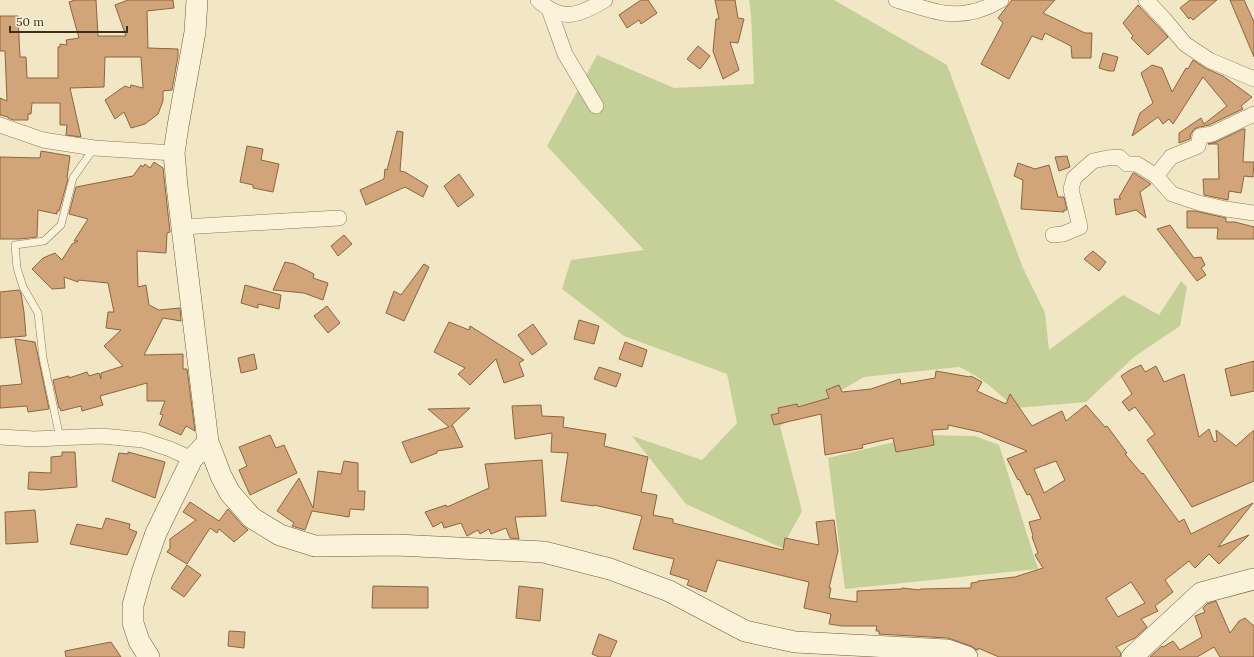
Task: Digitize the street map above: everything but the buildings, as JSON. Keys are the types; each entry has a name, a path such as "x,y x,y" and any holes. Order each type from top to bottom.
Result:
{"street":[{"path":"197,0 196,32 174,153 176,186 208,442 221,476 230,493 252,518 280,534 315,546 396,545 544,552 610,569 669,591 745,631 795,642 947,650 967,657"},
{"path":"543,4 557,13 570,15 589,9 605,0"},
{"path":"896,0 944,13 967,13 988,7 1001,0"},
{"path":"1146,0 1185,44 1209,60 1254,79"},
{"path":"543,4 564,54 596,106"},
{"path":"1156,176 1171,157 1198,146 1200,136 1212,134 1254,114"},
{"path":"0,125 43,140 94,148 174,153"},
{"path":"1053,235 1063,234 1080,226 1071,189 1074,178 1093,161 1107,158 1119,157 1127,164 1137,164 1156,176 1172,194 1199,203 1254,213"},
{"path":"182,227 339,218"},
{"path":"0,437 34,439 102,436 143,440 192,459"},
{"path":"150,657 139,641 133,623 133,605 156,533 192,459 208,442"},
{"path":"1132,657 1201,594 1254,579"}],"lane":[{"path":"60,438 44,358 38,313 23,287 17,268 16,245 44,241 61,225 73,178 94,148"}],"green space":[{"path":"749,0 834,0 947,65 1023,268 1045,313 1049,350 1123,295 1159,315 1181,281 1187,287 1180,326 1134,357 1086,402 1015,408 982,380 959,367 864,377 780,426 802,511 782,548 686,504 632,436 702,460 737,423 727,374 624,336 562,289 571,260 644,250 547,146 597,55 674,88 754,84"},
{"path":"923,435 975,436 999,445 1038,569 845,589 828,458"}]}
